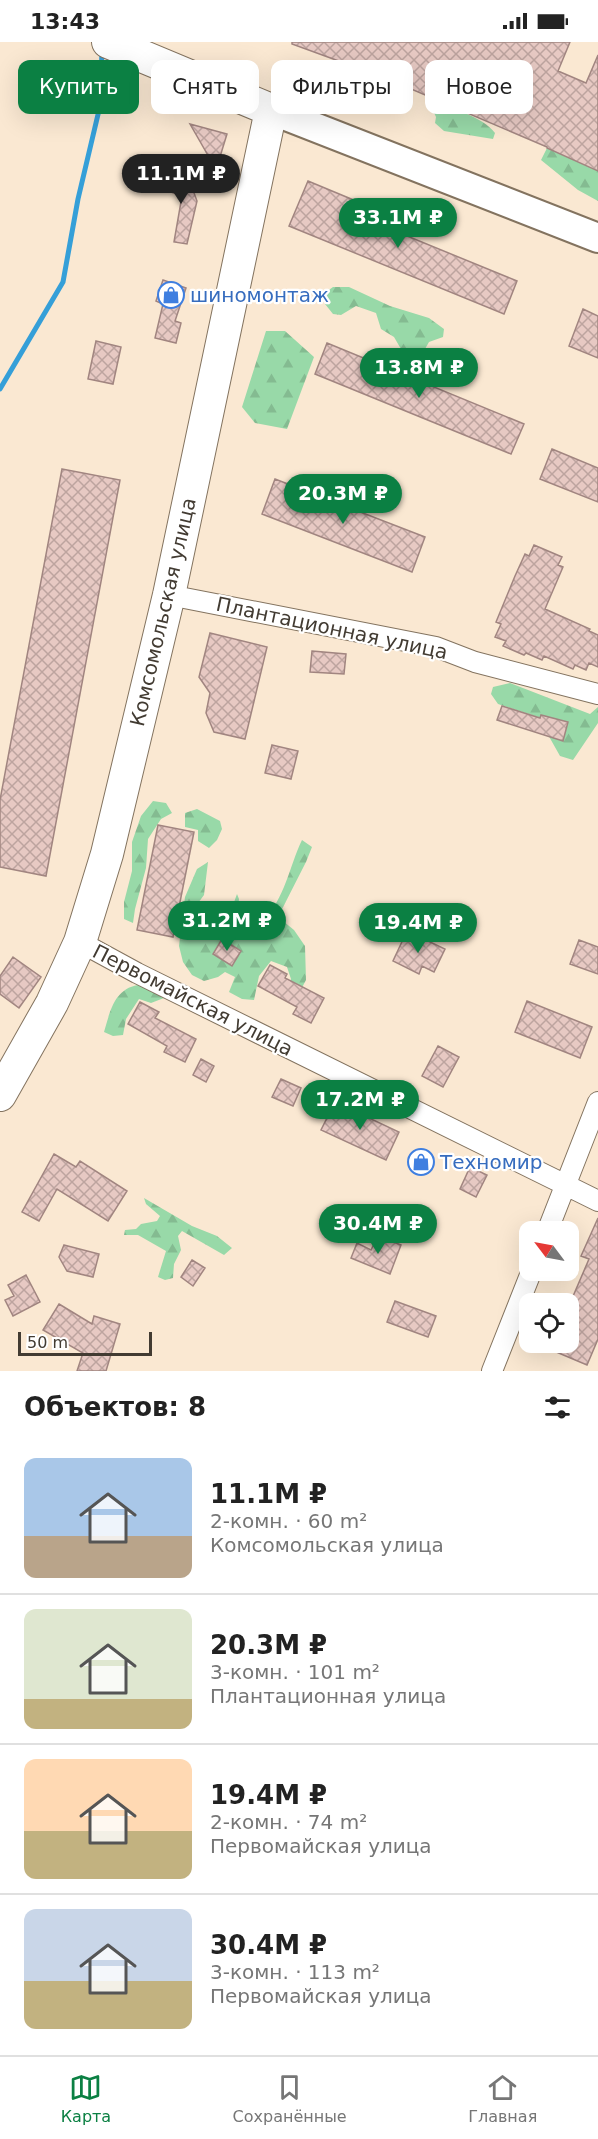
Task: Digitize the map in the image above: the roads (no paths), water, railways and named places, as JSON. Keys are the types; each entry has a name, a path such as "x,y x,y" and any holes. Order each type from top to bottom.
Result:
{"main road":[{"path":"110,43 271,110"},
{"name":"Комсомольская улица","path":"0,1095 52,1003 80,942 107,854 169,595 271,110"},
{"path":"281,114 598,238"}],"street":[{"name":"Плантационная улица","path":"169,595 436,648 475,662 598,694"},
{"name":"Первомайская улица","path":"80,942 137,973 598,1201"},
{"path":"551,1221 598,1102"},
{"path":"492,1371 528,1281"}],"waterway":[{"path":"0,389 63,282 78,199 100,106 102,50"}],"place":[{"name":"шиномонтаж","path":"171,295"},
{"name":"Техномир","path":"421,1162"}]}
